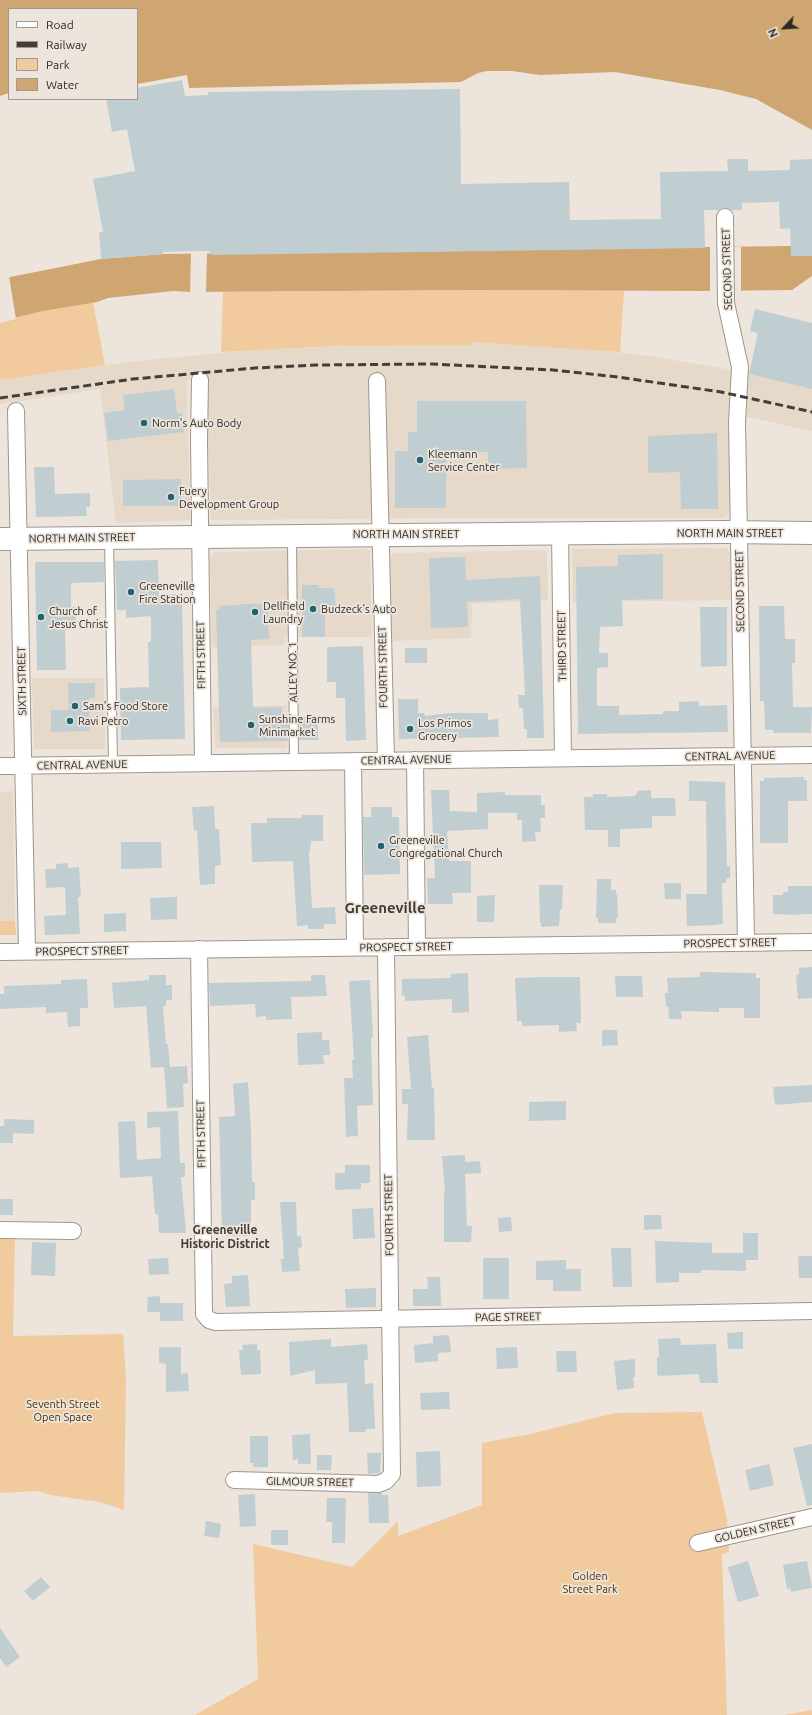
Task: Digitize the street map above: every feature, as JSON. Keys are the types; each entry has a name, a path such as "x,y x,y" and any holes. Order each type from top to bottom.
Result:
{"main road":[{"name":"NORTH MAIN STREET","path":"9,539 380,534 812,533"}],"street":[{"name":"SECOND STREET","path":"725,217 727,310 740,367 736,422 746,943"},
{"name":"FIFTH STREET","path":"200,380 198,440 202,763"},
{"name":"FOURTH STREET","path":"376,381 386,761"},
{"name":"SIXTH STREET","path":"16,411 9,539 24,766 27,951"},
{"name":"THIRD STREET","path":"560,533 563,758"},
{"name":"CENTRAL AVENUE","path":"0,766 812,755"},
{"path":"415,760 417,947"},
{"path":"353,761 355,947"},
{"name":"PROSPECT STREET","path":"0,952 812,942"},
{"name":"FOURTH STREET","path":"386,947 392,1469 390,1478 386,1481"},
{"name":"FIFTH STREET","path":"199,949 204,1310 206,1317"},
{"path":"0,1230 73,1231"},
{"name":"PAGE STREET","path":"206,1317 209,1320 216,1322 812,1311"},
{"name":"GILMOUR STREET","path":"234,1480 378,1484 386,1481"},
{"name":"GOLDEN STREET","path":"698,1543 812,1517"}],"lane":[{"name":"ALLEY NO. 1","path":"292,535 294,762"},
{"path":"109,537 113,764"}],"shaded area":[{"path":"471,342 590,349 649,356 726,369 812,387 812,431 729,413 729,510 728,515 722,518 211,520 206,380 187,380 190,520 116,523 100,389 0,404 0,380 128,362 252,350 378,345 471,345"},
{"path":"726,548 730,554 731,600 573,602 572,549"},
{"path":"368,549 370,551 372,637 285,637 285,645 212,647 210,560 215,552"},
{"path":"546,551 547,554 548,600 472,604 471,638 391,641 390,558 394,553"},
{"path":"32,678 104,678 105,749 34,749"},
{"name":"Sunshine Farms Minimarket","path":"287,705 287,748 218,748 215,746 213,707"},
{"path":"13,791 15,921 0,921 0,792"}],"green space":[{"path":"470,290 624,291 620,352 472,342 471,345 336,346 221,352 223,292"},
{"path":"93,302 105,365 0,380 0,321 41,311"},
{"path":"0,921 15,921 16,935 0,935"},
{"name":"Seventh Street Open Space","path":"0,1236 15,1236 13,1336 123,1334 126,1378 124,1510 100,1502 51,1495 37,1491 0,1493"},
{"name":"Golden Street Park","path":"702,1412 727,1519 729,1552 722,1554 727,1715 195,1715 258,1679 253,1544 352,1567 398,1521 398,1536 482,1505 482,1443 530,1434 615,1413"},
{"path":"812,1710 812,1715 784,1715"}],"water":[{"path":"0,0 812,0 812,130 756,99 720,90 615,72 540,75 512,71 487,71 478,73 461,82 189,88 187,75 138,84 138,8 8,8 8,93 0,96"},
{"path":"791,246 791,256 812,256 812,276 792,290 173,291 108,298 97,302 43,311 0,321 0,279 101,259 163,254"}],"pier":[{"path":"710,247 741,247 741,291 710,291"},
{"path":"191,252 207,252 206,294 190,294"},
{"path":"9,276 16,319 0,323 0,277"}],"building":[{"path":"182,80 185,96 208,95 208,92 460,89 461,184 569,182 570,220 661,219 660,172 728,171 727,159 748,159 748,171 790,170 790,160 812,159 812,256 791,256 790,228 780,229 779,202 742,203 742,210 731,210 724,208 719,210 704,210 705,248 211,255 210,251 191,251 163,252 163,254 101,259 99,232 103,232 93,179 135,171 127,129 112,132 106,100 138,100 138,88"},
{"path":"755,309 812,323 812,389 749,374 758,333 750,331"},
{"name":"Norm's Auto Body","path":"174,389 177,414 182,413 184,432 108,441 104,413 125,410 123,395"},
{"name":"Kleemann Service Center","path":"417,401 526,401 527,468 488,469 488,452 446,452 446,508 395,508 395,451 408,451 408,432 417,432"},
{"path":"717,433 718,509 681,509 680,472 648,473 648,436"},
{"path":"34,467 54,467 55,494 90,493 90,507 86,507 87,516 36,517"},
{"path":"181,479 181,506 123,506 123,480"},
{"path":"663,554 663,599 622,600 623,626 600,627 599,653 608,653 608,667 597,668 597,706 619,706 619,715 663,714 663,711 679,711 679,702 699,701 699,706 727,705 728,732 578,734 576,567 618,566 618,555"},
{"path":"465,557 466,580 540,576 544,738 527,738 527,729 524,729 523,708 519,708 518,695 525,695 520,599 467,602 468,627 431,628 429,558"},
{"path":"158,560 159,595 177,594 177,598 182,598 185,739 121,740 120,688 149,687 148,642 151,642 151,616 126,618 126,610 117,610 115,561"},
{"path":"35,562 104,562 104,582 71,583 71,607 76,607 76,629 65,630 66,670 37,670"},
{"name":"Budzeck's Auto","path":"302,585 319,585 318,588 334,588 336,608 325,608 325,637 302,637"},
{"path":"268,604 269,639 251,640 253,708 282,707 282,718 288,717 288,741 220,742 216,610 219,610 219,606"},
{"path":"759,606 784,606 785,639 795,639 795,663 792,663 793,707 812,707 811,733 773,733 774,730 765,730 764,701 760,701"},
{"path":"700,607 727,607 727,666 701,667"},
{"path":"363,646 366,740 346,741 345,698 336,698 336,682 327,682 327,647"},
{"path":"405,648 427,648 427,663 405,663"},
{"path":"68,683 95,683 95,698 89,698 90,731 51,732 51,710 69,710"},
{"path":"398,699 418,699 418,713 424,713 425,716 450,713 488,713 488,720 498,719 499,737 399,739"},
{"path":"299,717 318,717 318,740 299,740"},
{"path":"804,777 804,780 807,780 807,801 788,801 788,843 760,843 760,781 764,781 764,778"},
{"path":"689,781 725,782 727,866 730,866 730,878 727,878 726,883 722,883 723,924 719,925 687,926 686,894 707,894 706,801 689,801"},
{"path":"431,790 449,790 450,811 477,812 477,793 505,792 505,795 541,795 541,805 545,805 545,818 540,818 541,832 535,832 536,841 522,842 522,820 517,820 517,813 488,813 488,829 447,831 449,861 471,861 471,893 452,893 453,904 428,904 427,878 435,878"},
{"path":"651,790 651,798 675,798 676,816 652,816 652,828 620,829 620,847 608,847 608,830 585,830 584,797 593,797 593,794 607,794 607,797 635,796 638,791"},
{"path":"214,806 215,829 219,829 221,865 215,866 215,884 200,885 197,830 194,831 192,807"},
{"name":"Greeneville Congregational Church","path":"371,807 392,807 392,817 399,817 400,874 364,875 363,817 371,817"},
{"path":"302,815 323,815 323,841 311,841 309,851 312,908 335,907 336,924 324,924 324,929 308,929 308,925 297,926 293,861 252,862 251,823 267,823 267,818 302,818"},
{"path":"121,842 161,842 162,868 121,869"},
{"path":"68,863 68,868 79,867 81,897 78,897 80,934 45,935 44,916 66,915 65,887 46,888 45,869 56,869 56,864"},
{"path":"597,879 611,879 611,890 616,890 618,918 616,918 616,923 598,923 598,918 596,918"},
{"path":"664,883 681,883 681,899 665,899"},
{"path":"539,885 563,885 562,908 560,911 559,926 541,927"},
{"path":"788,886 812,886 812,914 773,914 773,895 783,895 783,892 788,892"},
{"path":"495,895 494,922 477,922 477,896"},
{"path":"177,897 177,919 151,920 150,898"},
{"path":"126,913 126,931 104,932 104,914"},
{"path":"812,967 812,998 798,999 796,975 799,974 799,968"},
{"path":"700,972 756,973 756,978 760,978 760,1018 744,1018 744,1008 719,1008 719,1012 681,1011 682,1019 669,1019 665,993 668,993 667,978 700,977"},
{"path":"468,973 469,1012 452,1013 452,999 405,1001 405,996 402,995 402,979 451,978 451,974"},
{"path":"149,975 166,975 166,985 172,985 172,1000 166,1000 166,1006 163,1006 166,1044 168,1044 170,1067 187,1066 188,1083 183,1084 184,1107 167,1108 164,1067 151,1068 146,1006 114,1008 112,983 149,980"},
{"path":"311,975 325,975 327,996 291,997 292,1019 266,1020 266,1016 256,1017 255,1004 210,1006 209,983 311,981"},
{"path":"615,976 642,976 643,997 616,997"},
{"path":"580,977 581,1023 576,1023 577,1031 559,1032 559,1025 522,1026 522,1021 517,1021 515,978"},
{"path":"87,979 88,1008 80,1008 80,1026 68,1027 67,1012 46,1013 46,1007 0,1009 0,994 4,994 4,986 61,984 61,980"},
{"path":"370,980 373,1038 371,1038 373,1105 357,1106 358,1136 346,1137 344,1078 353,1078 352,1060 354,1060 349,981"},
{"path":"602,1030 617,1030 618,1045 602,1046"},
{"path":"322,1032 322,1040 329,1040 330,1055 323,1055 324,1064 298,1065 297,1033"},
{"path":"428,1035 432,1088 434,1088 435,1140 407,1140 408,1104 402,1104 402,1089 411,1089 407,1037"},
{"path":"248,1082 252,1182 255,1182 255,1200 251,1200 251,1236 224,1236 224,1234 222,1234 219,1117 235,1116 233,1084"},
{"path":"812,1085 812,1102 775,1105 773,1087"},
{"path":"566,1101 566,1120 529,1121 529,1102"},
{"path":"178,1111 180,1163 185,1163 185,1177 181,1177 186,1233 159,1233 158,1214 155,1214 152,1176 120,1178 118,1122 135,1121 137,1160 161,1158 160,1127 147,1128 147,1112"},
{"path":"4,1119 34,1120 34,1134 13,1133 13,1143 0,1143 0,1126 4,1126"},
{"path":"465,1155 465,1162 480,1161 481,1173 465,1174 467,1226 472,1226 471,1242 444,1242 445,1193 442,1156"},
{"path":"345,1165 370,1165 370,1183 361,1183 361,1189 335,1190 335,1173 345,1173"},
{"path":"0,1199 13,1199 13,1215 0,1215"},
{"path":"280,1202 296,1202 297,1236 301,1236 302,1247 298,1248 300,1271 282,1272 281,1259 284,1259"},
{"path":"373,1208 375,1238 353,1239 352,1209"},
{"path":"644,1215 661,1215 662,1229 644,1230"},
{"path":"511,1217 512,1231 499,1232 498,1218"},
{"path":"743,1233 758,1233 758,1260 746,1260 746,1271 701,1270 701,1273 679,1273 679,1282 656,1283 655,1241 712,1243 712,1253 743,1253"},
{"path":"32,1242 56,1243 55,1276 31,1275"},
{"path":"611,1248 631,1248 632,1287 613,1287"},
{"path":"798,1256 812,1256 812,1278 799,1278"},
{"path":"168,1258 169,1274 149,1275 148,1259"},
{"path":"483,1258 509,1258 509,1299 483,1299"},
{"path":"566,1260 566,1269 581,1269 581,1291 553,1291 553,1280 536,1280 536,1261"},
{"path":"248,1275 250,1306 226,1307 224,1284 232,1283 232,1276"},
{"path":"427,1277 440,1277 441,1306 413,1306 413,1289 428,1289"},
{"path":"376,1288 376,1307 346,1308 345,1289"},
{"path":"160,1296 160,1312 147,1312 148,1297"},
{"path":"160,1303 183,1303 183,1321 160,1321"},
{"path":"743,1332 743,1349 728,1349 727,1333"},
{"path":"449,1335 451,1352 438,1353 438,1361 415,1363 414,1345 433,1343 433,1336"},
{"path":"680,1338 681,1345 716,1344 718,1383 700,1383 699,1374 657,1375 657,1357 659,1357 658,1339"},
{"path":"331,1339 331,1347 367,1344 368,1360 364,1360 365,1384 373,1383 375,1429 365,1429 366,1432 349,1432 347,1383 315,1384 315,1370 290,1376 289,1342"},
{"path":"257,1344 257,1350 260,1350 261,1374 241,1375 239,1350 243,1350 242,1345"},
{"path":"159,1347 181,1347 181,1374 188,1373 189,1391 166,1392 166,1364 159,1363"},
{"path":"517,1347 518,1368 497,1369 496,1348"},
{"path":"556,1351 576,1351 577,1372 557,1372"},
{"path":"635,1359 635,1377 633,1377 634,1388 617,1390 614,1361"},
{"path":"449,1392 450,1409 421,1410 420,1393"},
{"path":"310,1434 311,1464 298,1464 298,1459 293,1460 292,1435"},
{"path":"250,1436 268,1436 268,1467 253,1467 253,1463 250,1463"},
{"path":"812,1444 812,1505 807,1506 793,1448"},
{"path":"440,1451 441,1486 417,1487 416,1452"},
{"path":"367,1453 381,1453 380,1473 368,1474"},
{"path":"317,1455 332,1455 331,1470 317,1470"},
{"path":"769,1464 774,1485 750,1491 745,1470"},
{"path":"368,1493 382,1493 382,1495 388,1495 389,1523 369,1523"},
{"path":"255,1494 256,1526 240,1527 238,1495"},
{"path":"327,1498 346,1498 345,1543 332,1543 332,1522 326,1522"},
{"path":"206,1521 221,1524 219,1538 204,1536"},
{"path":"271,1530 288,1530 288,1545 271,1545"},
{"path":"748,1561 759,1596 738,1602 728,1567"},
{"path":"807,1561 812,1588 791,1592 790,1588 787,1589 783,1565"},
{"path":"41,1577 50,1587 33,1601 24,1591"},
{"path":"0,1628 20,1657 6,1667 0,1658"}],"railway":[{"path":"0,398 133,379 255,368 316,365 432,364 553,370 618,377 721,392 812,412"}],"place":[{"name":"Norm's Auto Body","path":"144,423"},
{"name":"Kleemann Service Center","path":"420,460"},
{"name":"Fuery Development Group","path":"171,497"},
{"name":"Greeneville Fire Station","path":"131,592"},
{"name":"Budzeck's Auto","path":"313,609"},
{"name":"Dellfield Laundry","path":"255,612"},
{"name":"Church of Jesus Christ","path":"41,617"},
{"name":"Sam's Food Store","path":"75,706"},
{"name":"Ravi Petro","path":"70,721"},
{"name":"Sunshine Farms Minimarket","path":"251,725"},
{"name":"Los Primos Grocery","path":"410,729"},
{"name":"Greeneville Congregational Church","path":"381,846"}],"district":[{"name":"Greeneville","path":"385,908"},
{"name":"Greeneville Historic District","path":"225,1237"}]}
